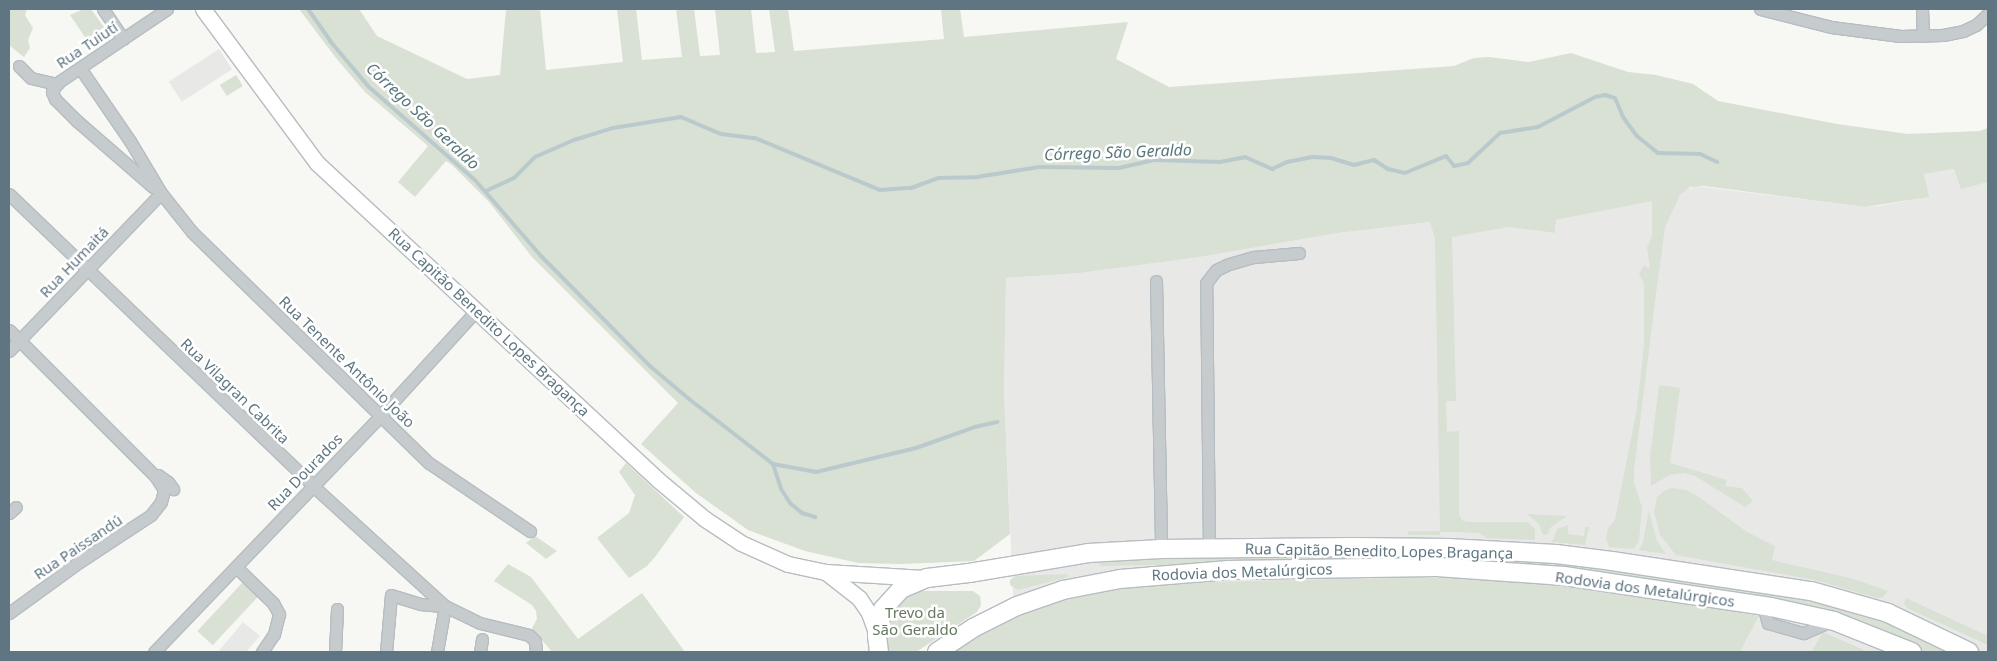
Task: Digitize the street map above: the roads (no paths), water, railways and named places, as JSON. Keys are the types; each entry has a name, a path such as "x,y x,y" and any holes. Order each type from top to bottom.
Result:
{"main road":[{"name":"Rua Capitão Benedito Lopes Bragança","path":"203,9 317,163 657,479 705,520 731,538 771,558 826,572 927,578 969,574 1058,557 1161,549 1449,548 1595,558 1811,591 1888,614 1969,652"},
{"name":"Rodovia dos Metalúrgicos","path":"937,652 973,628 1017,606 1088,584 1147,575 1205,571 1460,568 1564,576 1763,606 1831,621 1912,652"},
{"name":"Rua Capitão Benedito Lopes Bragança","path":"826,572 859,598 869,613 878,647"},
{"name":"Rua Capitão Benedito Lopes Bragança","path":"878,647 883,609 888,601 901,589 927,578"}],"street":[{"path":"102,9 123,39"},
{"name":"Rua Tuiutí","path":"54,88 80,68 168,9"},
{"path":"1760,9 1852,31 1923,36 1943,35 1963,30 1976,25 1988,14"},
{"path":"1922,9 1923,36"},
{"path":"19,66 31,78 54,88"},
{"name":"Rua Tenente Antônio João","path":"80,68 130,141 161,193 202,243 429,463 530,531"},
{"name":"Rua Tenente Antônio João","path":"54,88 58,102 112,154 161,193"},
{"path":"112,154 126,150 130,141"},
{"name":"Rua Humaitá","path":"9,351 161,193"},
{"name":"Rua Vilagran Cabrita","path":"9,194 313,486 445,606"},
{"path":"1209,549 1206,283 1216,270 1229,264 1254,257 1299,252"},
{"path":"1156,281 1161,549"},
{"name":"Rua Dourados","path":"154,652 380,416 476,311"},
{"path":"9,330 150,470 168,482 173,489"},
{"name":"Rua Paissandú","path":"9,613 75,565 151,515 161,502 163,488 150,470"},
{"path":"236,567 273,603 279,614 274,634 262,652"},
{"path":"386,652 391,595 420,604 445,606 480,623 524,634 535,646"},
{"path":"437,652 445,606"},
{"path":"335,652 337,609"},
{"path":"480,652 482,639"}],"waterway":[{"name":"Córrego São Geraldo","path":"308,9 330,41 369,87 475,180 541,256 650,366 689,399 773,464 781,489 790,503 802,513 815,517"},
{"name":"Córrego São Geraldo","path":"486,191 514,178 535,157 574,140 613,128 681,117 721,134 755,138 880,190 911,188 938,178 977,177 1039,167 1119,168 1155,160 1220,162 1245,157 1272,169 1287,162 1313,157 1331,158 1354,165 1374,160 1388,169 1405,173 1446,156 1454,166 1468,163 1500,133 1538,127 1595,97 1605,95 1615,98 1623,117 1637,136 1658,153 1700,154 1717,162"},
{"path":"773,464 816,472 916,448 975,427 997,422"}],"park label":[{"name":"Trevo da São Geraldo","path":"915,620"}]}
